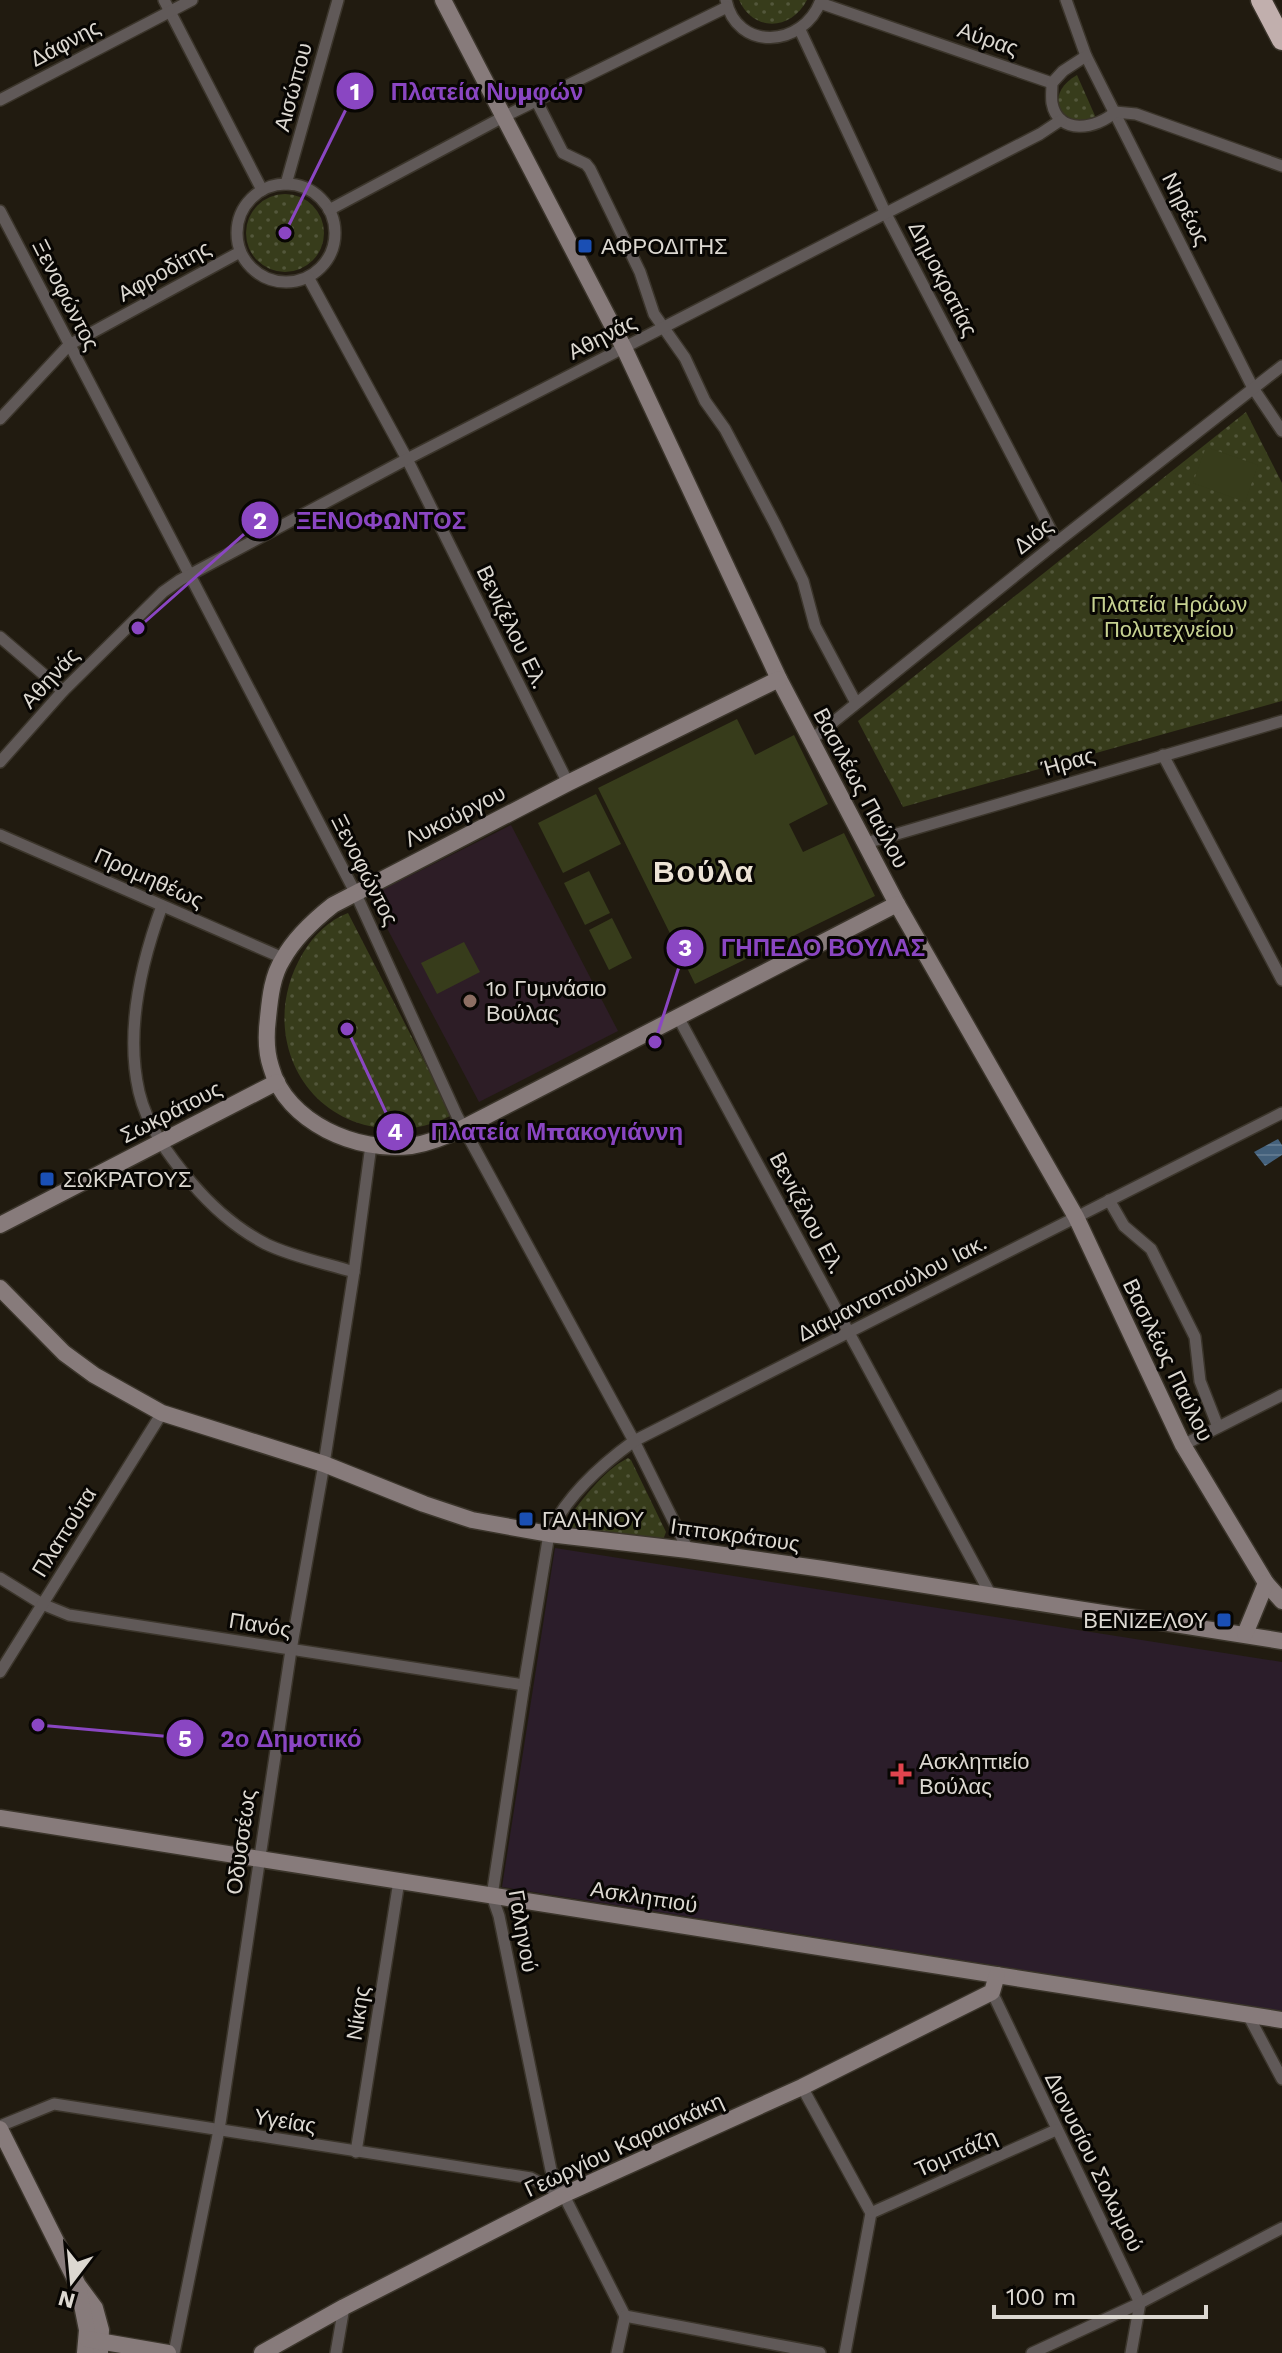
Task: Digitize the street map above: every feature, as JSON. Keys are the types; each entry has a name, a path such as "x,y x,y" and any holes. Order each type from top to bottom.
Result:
{"highway":[{"path":"1261,0 1282,40"}],"street":[{"name":"Δάφνης","path":"0,100 167,5 192,0"},
{"name":"Αισώπου","path":"286,184 338,0"},
{"name":"Βασιλέως Παύλου","path":"443,0 624,348 779,679 897,904 1076,1217 1183,1445 1266,1583 1282,1601"},
{"name":"Νηρέως","path":"1066,0 1086,56 1253,388 1282,431"},
{"path":"329,210 726,3 743,28 769,38 784,37 800,30 813,17 821,1"},
{"name":"Αύρας","path":"821,1 1052,83"},
{"path":"167,5 262,190"},
{"name":"Δημοκρατίας","path":"800,30 886,214 1057,542"},
{"path":"1086,56 1063,71 1052,83 1052,102 1061,120 1071,126 1104,122 1115,112 1136,114 1282,166"},
{"path":"536,100 563,153 590,169 640,272 649,302 663,329 685,358 705,401 725,429 775,524 803,581 815,626 856,703"},
{"name":"Αθηνάς","path":"0,762 63,691 163,592 189,575 407,459 1040,134 1061,120"},
{"path":"286,184 311,191 322,200 334,224 335,239 323,266 308,277 293,282 278,282 251,268 240,252 236,235 239,217 248,201 262,190 286,184"},
{"name":"Ξενοφώντος","path":"0,211 355,892 463,1128 634,1441 688,1550"},
{"name":"Αφροδίτης","path":"0,419 69,345 240,252"},
{"name":"Βενιζέλου Ελ.","path":"308,277 407,459 568,783"},
{"name":"Διός","path":"811,740 1282,366"},
{"path":"0,637 63,691"},
{"name":"Λυκούργου","path":"277,1082 271,1068 267,1023 271,993 283,958 316,919 333,905 568,783 779,679"},
{"name":"Ήρας","path":"866,843 1282,721"},
{"path":"1163,755 1282,980"},
{"name":"Προμηθέως","path":"0,835 283,958"},
{"path":"277,1082 293,1104 324,1128 347,1139 371,1145 400,1146 430,1142 463,1128 897,904"},
{"path":"162,906 143,968 134,1051 139,1093 148,1119 195,1187 227,1219 267,1244 354,1272"},
{"name":"Βενιζέλου Ελ.","path":"678,1017 992,1597"},
{"name":"Σωκράτους","path":"0,1225 277,1082"},
{"name":"Διαμαντοπούλου Ιακ.","path":"549,1534 556,1518 603,1464 634,1441 1282,1113"},
{"name":"Οδυσσέως","path":"171,2353 219,2130 291,1650 354,1272 371,1145"},
{"path":"1109,1200 1124,1226 1151,1249 1195,1337 1200,1381 1218,1427"},
{"name":"Ιπποκράτους","path":"0,1288 64,1353 94,1375 162,1413 324,1464 449,1513 489,1525 823,1569 1282,1641"},
{"path":"1183,1445 1282,1395"},
{"name":"Πλαπούτα","path":"0,1672 162,1413"},
{"name":"Γαληνού","path":"549,1534 492,1896 499,1916 551,2170 625,2316"},
{"name":"Πανός","path":"0,1578 42,1604 69,1615 524,1685"},
{"path":"1245,1634 1266,1583"},
{"name":"Ασκληπιού","path":"0,1818 1282,2020"},
{"name":"Νίκης","path":"356,2152 399,1881"},
{"path":"992,1992 997,1975"},
{"name":"Γεωργίου Καραισκάκη","path":"262,2353 344,2307 563,2195 802,2087 992,1992"},
{"name":"Διονυσίου Σολωμού","path":"992,1992 1140,2303"},
{"path":"1248,2015 1282,2079"},
{"path":"802,2087 871,2213 845,2353"},
{"name":"Υγείας","path":"0,2128 54,2104 531,2178 563,2195"},
{"path":"0,2128 78,2285 95,2308 101,2330 93,2346 171,2353"},
{"name":"Τομπάζη","path":"871,2213 1056,2130"},
{"path":"1032,2353 1140,2303 1282,2228"},
{"path":"1131,2353 1140,2303"},
{"path":"336,2353 344,2307"},
{"path":"617,2353 625,2316 820,2353"}],"shaded area":[{"path":"511,825 618,1031 479,1102 370,896"},
{"name":"Ασκληπιείο Βούλας","path":"555,1548 1282,1662 1282,2011 502,1887"}],"green space":[{"path":"739,0 807,0 792,18 772,24 753,18"},
{"path":"1077,75 1096,118 1072,119 1064,115 1060,108 1060,91"},
{"path":"285,194 300,197 312,206 321,218 324,233 321,248 312,260 300,269 285,272 270,269 258,260 249,248 246,233 249,218 258,206 270,197"},
{"name":"Πλατεία Ηρώων Πολυτεχνείου","path":"1246,412 1282,483 1282,701 903,807 858,721"},
{"path":"1206,447 1258,465 1245,502 1193,483"},
{"path":"737,719 755,755 794,735 828,804 789,824 803,852 844,833 875,896 695,984 598,788"},
{"path":"596,794 621,844 563,873 538,823"},
{"path":"589,871 610,913 585,925 564,883"},
{"path":"348,913 452,1115 410,1128 361,1124 334,1111 312,1092 296,1069 287,1042 285,1012 290,982 303,953 322,929"},
{"path":"612,918 632,958 609,970 589,930"},
{"path":"464,942 480,972 437,994 421,963"},
{"path":"628,1458 666,1532 663,1540 562,1527 601,1478"}],"water":[{"path":"1278,1139 1282,1145 1282,1155 1265,1166 1254,1152"}],"place":[{"name":"Πλατεία Νυμφών","path":"285,233"},
{"name":"ΑΦΡΟΔΙΤΗΣ","path":"585,246"},
{"name":"ΞΕΝΟΦΩΝΤΟΣ","path":"138,628"},
{"name":"1ο Γυμνάσιο Βούλας","path":"470,1001"},
{"name":"Πλατεία Μπακογιάννη","path":"347,1029"},
{"name":"ΓΗΠΕΔΟ ΒΟΥΛΑΣ","path":"655,1042"},
{"name":"ΣΩΚΡΑΤΟΥΣ","path":"47,1179"},
{"name":"ΓΑΛΗΝΟΥ","path":"526,1519"},
{"name":"ΒΕΝΙΖΕΛΟΥ","path":"1224,1620"},
{"name":"2ο Δημοτικό","path":"38,1725"},
{"name":"Ασκληπιείο Βούλας","path":"901,1774"}],"district":[{"name":"Βούλα","path":"704,871"}]}
